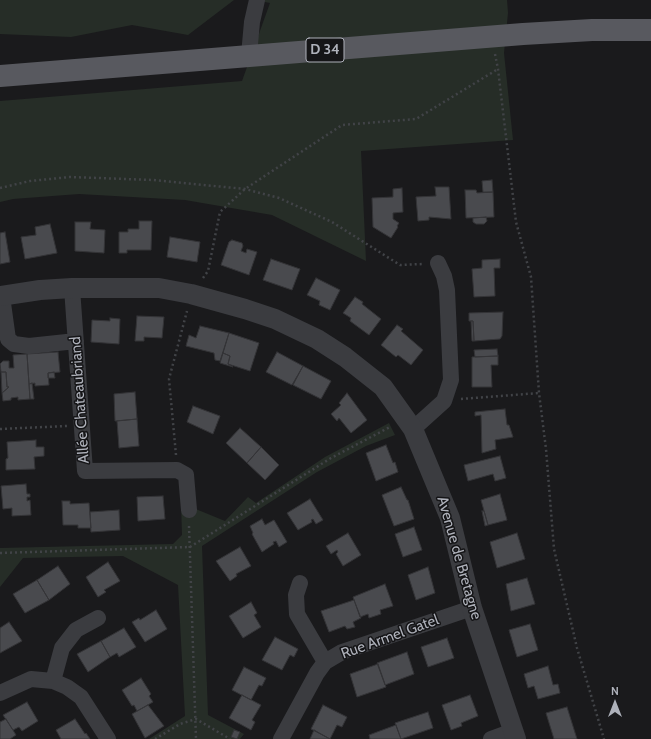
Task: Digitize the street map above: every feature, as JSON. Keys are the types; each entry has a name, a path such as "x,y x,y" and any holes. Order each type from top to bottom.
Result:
{"main road":[{"name":"D 34","path":"0,76 551,32 651,30"}],"street":[{"path":"249,55 252,22 257,0"},
{"path":"410,424 444,401 451,380 447,290 444,276 438,263"},
{"name":"Avenue de Bretagne","path":"1,296 40,290 72,288 159,288 191,294 268,316 317,339 344,357 383,387 410,424 450,518 472,608 514,735"},
{"name":"Allée Chateaubriand","path":"72,288 85,471 177,470"},
{"path":"1,296 8,339 14,344 30,346 76,342"},
{"path":"177,470 186,475 189,510"},
{"path":"300,583 296,595 297,614 326,662"},
{"name":"Rue Armel Gatel","path":"281,739 316,673 326,662 342,652 472,608"},
{"path":"53,681 62,648 76,630 98,618"},
{"path":"0,693 31,679 53,681 67,687 81,697 108,739"},
{"path":"491,739 514,735"}],"path":[{"path":"177,470 169,379 191,294 208,271 220,212 245,189 342,126 416,119 498,70 516,222 531,276 538,393 546,449 554,549 577,648 604,739"},
{"path":"0,187 30,181 70,177 153,180 245,189 279,198 332,222 400,265 438,263"},
{"path":"444,401 538,393"},
{"path":"0,553 190,547 331,458 410,424"},
{"path":"0,429 82,425"},
{"path":"189,510 196,739"},
{"path":"155,739 180,724 196,719 230,739"}],"shaded area":[{"path":"0,0 234,0 188,35 132,25 71,37 0,34"},
{"path":"255,0 507,0 508,13 504,53 513,140 361,151 366,261 272,215 185,200 79,194 13,199 0,202 0,101 242,81 270,3"},
{"path":"389,423 395,435 366,446 317,472 202,546 208,715 244,734 240,739 149,739 185,716 178,585 123,556 23,558 0,587 0,548 173,544 182,535 181,503 225,521 248,497 256,503 325,457"}],"building":[{"path":"492,180 493,192 483,192 482,181"},
{"path":"435,187 449,187 451,219 429,217 429,220 418,221 416,197 436,196"},
{"path":"402,188 403,212 393,213 393,219 399,223 391,238 373,227 372,198 393,197 393,189"},
{"path":"465,190 476,190 477,193 493,192 494,217 466,218"},
{"path":"486,217 487,221 484,224 476,224 473,222 473,218"},
{"path":"139,221 152,221 151,250 127,250 127,253 119,253 119,232 128,232 128,229 139,229"},
{"path":"75,222 91,222 90,229 105,230 104,253 75,251"},
{"path":"50,224 57,253 25,259 21,237 36,235 35,227"},
{"path":"5,232 10,262 0,264 0,233"},
{"path":"170,237 200,242 197,262 167,257"},
{"path":"232,240 242,243 243,246 241,251 246,253 247,249 257,252 249,275 221,265 229,242"},
{"path":"271,259 300,269 292,290 263,280"},
{"path":"500,259 500,268 494,268 495,296 474,297 472,269 482,268 482,260"},
{"path":"316,278 340,290 330,310 319,305 320,301 307,295"},
{"path":"355,297 363,302 362,304 381,319 369,335 350,321 351,318 343,313"},
{"path":"503,312 502,336 500,339 474,341 473,321 469,321 469,313"},
{"path":"137,316 164,317 162,338 144,337 144,341 135,341"},
{"path":"110,318 120,319 119,344 91,342 92,320 110,321"},
{"path":"471,321 473,321 474,341 472,341"},
{"path":"397,325 403,329 401,331 423,350 411,365 398,355 396,357 381,345"},
{"path":"200,326 229,333 220,361 215,360 214,353 186,346 189,335 196,338"},
{"path":"229,333 259,343 250,371 228,364 230,356 223,353"},
{"path":"497,349 498,356 475,357 474,350"},
{"path":"58,352 60,372 48,373 49,385 35,386 35,383 29,384 27,354"},
{"path":"277,352 303,366 292,385 266,372"},
{"path":"223,353 230,356 228,364 233,367 220,363"},
{"path":"27,354 30,399 18,400 18,397 3,401 2,393 9,387 7,387 6,372 1,372 0,364 3,361 9,361 9,368 14,368 13,355"},
{"path":"498,356 498,365 491,365 492,387 472,387 472,357"},
{"path":"303,366 331,381 321,399 293,385"},
{"path":"1,372 6,372 7,387 9,387 2,393"},
{"path":"54,372 55,378 48,378 48,373"},
{"path":"32,383 34,399 30,399 29,384"},
{"path":"135,392 137,419 115,421 114,394"},
{"path":"347,393 367,420 351,433 339,418 337,421 331,414 341,405 339,403"},
{"path":"193,406 220,416 213,434 187,422"},
{"path":"505,409 507,425 509,425 513,437 495,440 496,449 482,453 481,415 475,416 475,412"},
{"path":"137,419 139,446 119,448 117,421"},
{"path":"240,428 261,447 247,463 226,443"},
{"path":"36,440 36,447 44,447 44,456 34,457 35,469 6,470 6,459 8,458 7,442"},
{"path":"386,445 393,463 395,462 398,472 376,481 366,453"},
{"path":"261,447 279,465 265,480 247,463"},
{"path":"500,456 506,478 495,481 493,474 468,481 464,465"},
{"path":"26,484 27,494 30,494 30,497 27,497 27,501 30,500 31,515 12,516 12,508 3,509 1,486"},
{"path":"401,487 408,500 414,519 394,526 382,495"},
{"path":"500,494 507,520 488,525 481,500"},
{"path":"163,496 165,519 138,521 137,497"},
{"path":"310,499 323,520 316,524 313,519 311,520 312,522 298,530 287,513"},
{"path":"62,501 70,501 70,504 89,503 91,528 78,528 78,525 63,525"},
{"path":"119,510 120,530 91,532 90,512"},
{"path":"482,511 484,511 488,525 485,526"},
{"path":"262,519 265,525 274,520 287,542 279,547 276,541 273,542 274,544 262,552 252,534 253,533 250,526"},
{"path":"414,527 422,550 403,557 395,534"},
{"path":"348,533 361,555 343,566 336,554 338,552 337,550 331,554 326,546"},
{"path":"517,533 525,559 497,568 490,542"},
{"path":"240,547 251,566 236,574 237,576 230,581 216,561"},
{"path":"108,562 120,581 104,590 106,592 98,597 86,577"},
{"path":"58,566 70,584 49,600 37,580"},
{"path":"428,567 435,593 416,600 408,575"},
{"path":"527,578 535,604 511,611 506,584"},
{"path":"37,580 49,600 25,613 13,594"},
{"path":"385,584 393,606 380,610 381,614 369,618 368,614 360,617 353,597"},
{"path":"354,600 361,618 353,622 355,627 347,629 345,626 329,632 321,611"},
{"path":"251,602 257,613 254,615 261,627 243,638 229,616"},
{"path":"156,610 167,629 145,642 132,622 139,618 140,620"},
{"path":"9,622 22,641 0,653 0,628"},
{"path":"530,624 538,650 517,657 509,630"},
{"path":"124,628 136,647 119,657 117,653 110,657 101,641"},
{"path":"275,637 298,649 294,657 290,655 282,670 262,660"},
{"path":"447,638 454,658 428,667 421,647"},
{"path":"101,641 110,657 88,672 77,654"},
{"path":"407,652 414,674 385,685 377,663"},
{"path":"378,664 386,687 357,697 350,674"},
{"path":"548,666 553,685 558,684 560,693 538,699 534,686 528,688 524,674"},
{"path":"244,667 266,678 262,686 259,685 251,700 232,690"},
{"path":"141,678 151,694 149,696 153,702 137,711 122,690"},
{"path":"242,695 261,705 252,720 255,722 251,730 229,718"},
{"path":"470,695 478,716 461,723 462,726 451,730 442,705"},
{"path":"27,702 38,721 22,731 19,727 13,730 3,715"},
{"path":"148,705 164,726 145,738 132,714"},
{"path":"323,705 347,717 342,727 337,725 330,739 311,729"},
{"path":"567,707 577,739 554,739 546,713"},
{"path":"428,712 433,728 401,739 395,723"},
{"path":"6,719 16,735 10,739 0,739 0,722"},
{"path":"75,719 90,739 61,739 56,730"},
{"path":"396,725 401,739 370,739 369,735"},
{"path":"234,730 240,732 237,739 231,737"},
{"path":"314,730 330,739 310,739"}]}
